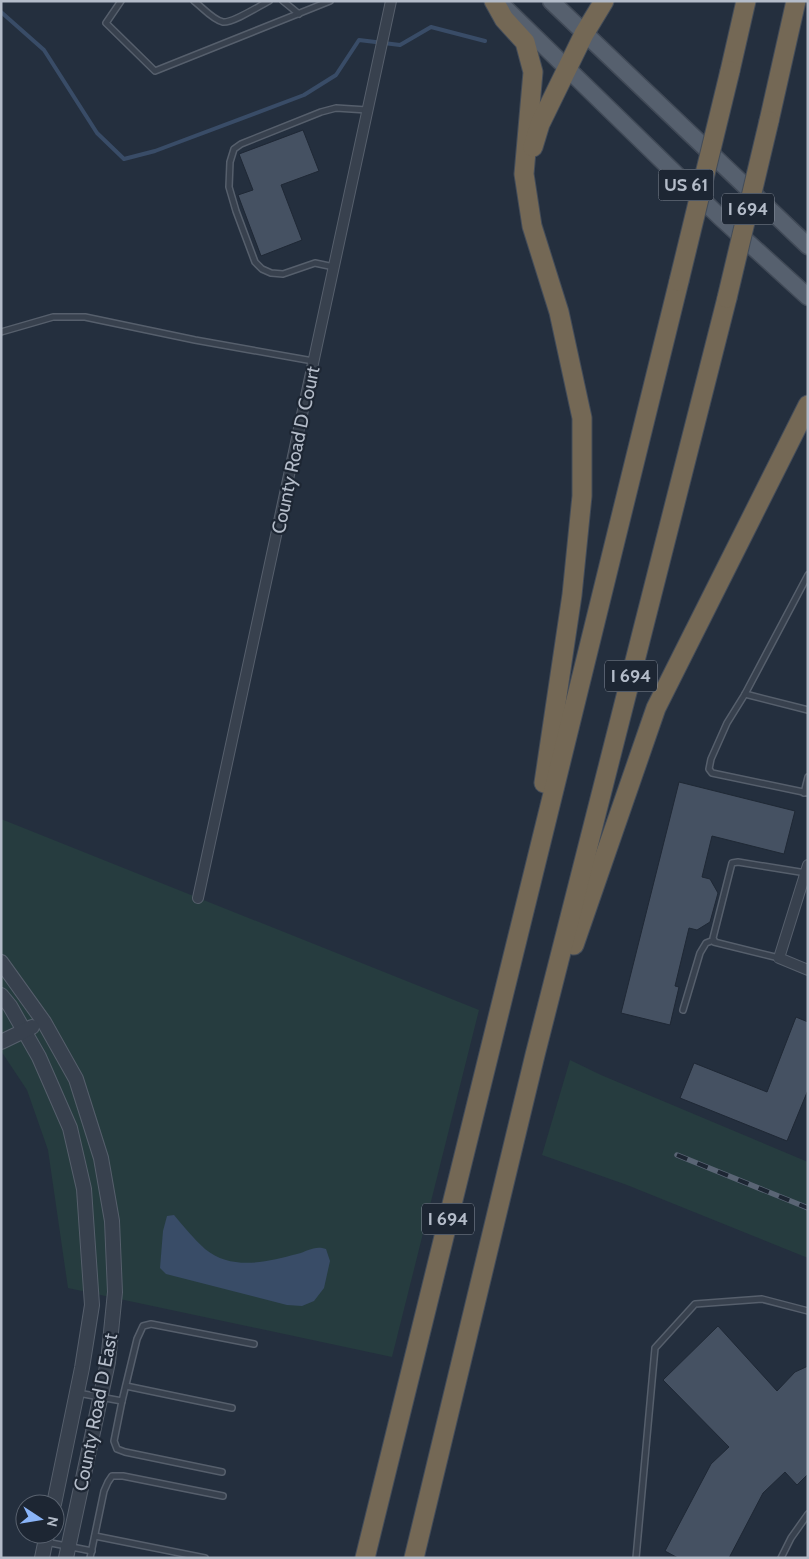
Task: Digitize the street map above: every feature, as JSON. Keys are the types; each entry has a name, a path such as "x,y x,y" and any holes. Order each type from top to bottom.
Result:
{"highway":[{"path":"494,1 504,19 525,42 533,72 524,174 532,226 559,312 582,418 582,496 572,595 531,881"},
{"path":"524,174 540,124 584,34 604,1"},
{"name":"I 694","path":"365,1558 746,1"},
{"name":"I 694","path":"414,1558 535,1055 727,298 796,1"},
{"path":"535,1055 606,857 656,708 808,405"}],"main road":[{"name":"US 61","path":"498,1 720,217 808,297"},
{"name":"US 61","path":"551,1 808,246"}],"street":[{"name":"County Road D Court","path":"198,898 391,1"},
{"path":"807,869 779,958 808,970"},
{"name":"County Road D East","path":"1,962 44,1022 76,1079 101,1158 112,1221 115,1292 108,1362 67,1552"},
{"name":"County Road D East","path":"1,995 10,1006 39,1057 70,1128 84,1189 92,1305 77,1393 56,1494"},
{"path":"1,1042 44,1022"},
{"path":"42,1558 46,1544"}],"lane":[{"path":"121,1 106,23 155,71 330,1"},
{"path":"194,1 223,22 232,20 269,1"},
{"path":"283,1 299,14"},
{"path":"334,267 314,264 283,274 271,273 262,269 255,262 229,187 230,162 234,149 241,144 321,112 336,108 368,110"},
{"path":"1,332 53,317 85,317 195,340 314,361"},
{"path":"808,575 745,694 727,723 711,759 709,769 712,773 806,793 808,777"},
{"path":"745,694 808,710"},
{"path":"714,940 732,863 807,869"},
{"path":"714,940 716,944 779,958"},
{"path":"683,1010 700,953 706,943 714,940"},
{"path":"636,1558 655,1348 695,1304 762,1299 808,1311"},
{"path":"222,1472 117,1449 114,1441 137,1339 143,1326 151,1324 254,1344"},
{"path":"126,1386 232,1408"},
{"path":"77,1393 122,1401"},
{"path":"90,1558 104,1491 112,1476 123,1476 223,1496"},
{"path":"782,1558 791,1538 808,1514"},
{"path":"95,1536 205,1558"},
{"path":"56,1544 67,1552 92,1551"}],"green space":[{"path":"1,819 479,1010 392,1357 68,1288 48,1150 27,1090 1,1051"},
{"path":"570,1060 601,1075 808,1162 808,1258 627,1185 542,1155"}],"water":[{"path":"174,1215 205,1249 215,1256 227,1260 250,1263 262,1262 315,1248 326,1249 330,1261 324,1288 314,1301 302,1306 287,1305 166,1274 160,1268 163,1231 167,1216"}],"building":[{"path":"303,130 319,171 281,185 302,240 261,256 238,195 253,190 239,154"},
{"path":"679,782 795,811 784,854 712,836 702,877 710,879 718,893 710,922 697,930 689,928 675,986 679,987 670,1025 621,1013"},
{"path":"796,1017 808,1022 808,1090 787,1141 680,1098 694,1063 767,1092"},
{"path":"718,1326 777,1391 795,1372 808,1366 808,1474 797,1485 785,1472 763,1493 729,1558 678,1558 665,1551 711,1464 729,1447 663,1380"}],"waterway":[{"path":"1,12 44,50 97,133 124,159 155,151 304,95 336,75 359,40 400,45 431,27 485,41"}],"railway":[{"path":"677,1155 808,1208"}]}
